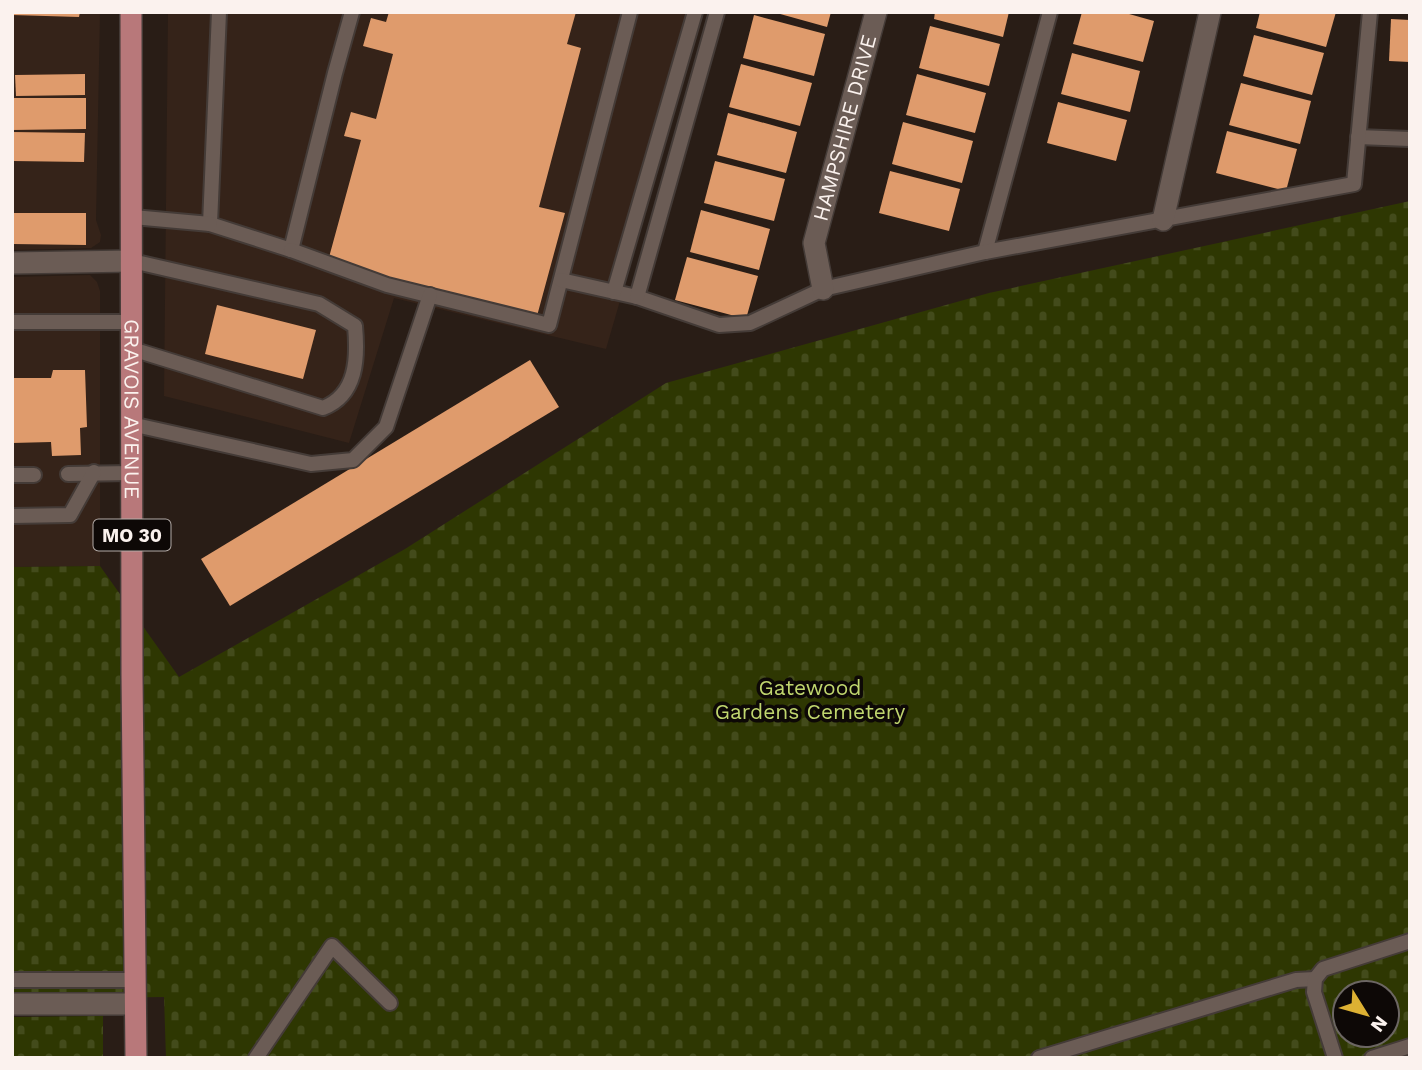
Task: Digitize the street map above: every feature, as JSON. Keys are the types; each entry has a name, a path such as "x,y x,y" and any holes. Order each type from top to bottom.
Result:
{"main road":[{"name":"GRAVOIS AVENUE","path":"131,12 136,1058"}],"street":[{"name":"HAMPSHIRE DRIVE","path":"823,289 814,243 876,12"},
{"path":"1163,220 1210,12"},
{"path":"12,263 132,261"},
{"path":"12,1004 135,1003"}],"lane":[{"path":"210,224 219,12"},
{"path":"291,250 334,73 352,12"},
{"path":"133,216 210,224 387,285 549,325 630,12"},
{"path":"614,292 695,12"},
{"path":"637,297 717,12"},
{"path":"985,252 1050,12"},
{"path":"561,279 637,297 719,325 750,323 823,289 985,252 1354,184 1370,12"},
{"path":"1358,137 1410,139"},
{"path":"132,261 319,304 355,326 357,344 350,383 337,402 323,408 132,349"},
{"path":"131,424 311,464 353,460 386,427 430,295"},
{"path":"12,322 132,322"},
{"path":"12,516 70,515 94,472"},
{"path":"68,474 132,473"},
{"path":"12,475 34,475"},
{"path":"1335,1058 1314,992 1315,979 1322,970 1410,941"},
{"path":"256,1058 332,946 390,1003"},
{"path":"1039,1058 1296,980 1315,979"},
{"path":"12,980 135,980"},
{"path":"1372,1058 1410,1046"}],"shaded area":[{"path":"12,12 100,12 96,220 101,235 100,242 91,248 12,250"},
{"path":"168,12 704,12 606,349 394,298 349,443 164,396"},
{"path":"90,275 97,282 100,291 100,566 12,567 12,277"}],"green space":[{"name":"Gatewood Gardens Cemetery","path":"1410,201 1410,1058 166,1058 164,997 12,999 12,567 100,566 179,677 405,549 666,383 989,293"},
{"path":"103,1016 103,1058 12,1058 12,1017"}],"building":[{"path":"12,12 80,12 79,17 12,15"},
{"path":"389,12 576,12 567,44 581,48 539,207 565,213 537,316 328,261 361,140 344,136 351,112 376,119 393,54 363,46 371,18 386,22"},
{"path":"773,12 831,12 827,27"},
{"path":"935,12 1009,12 1003,37 934,19"},
{"path":"1082,12 1122,12 1154,21 1143,62 1073,44"},
{"path":"1260,12 1336,12 1326,47 1256,28"},
{"path":"754,15 825,34 814,76 743,58"},
{"path":"1391,19 1410,20 1410,62 1389,61"},
{"path":"930,26 1000,44 989,86 919,68"},
{"path":"1254,35 1324,53 1312,95 1243,76"},
{"path":"1072,53 1140,71 1130,112 1061,94"},
{"path":"741,64 812,83 800,126 729,107"},
{"path":"85,74 85,95 16,96 15,75"},
{"path":"917,74 986,93 975,133 906,115"},
{"path":"1241,83 1311,101 1300,144 1229,125"},
{"path":"12,98 86,98 86,129 12,130"},
{"path":"1058,102 1127,120 1116,161 1047,143"},
{"path":"728,113 797,132 786,173 717,155"},
{"path":"903,122 973,141 962,183 892,164"},
{"path":"1227,131 1297,149 1286,191 1216,173"},
{"path":"12,132 85,133 84,162 12,161"},
{"path":"715,161 785,179 774,221 704,203"},
{"path":"890,171 960,189 949,231 879,213"},
{"path":"701,210 770,229 759,270 690,252"},
{"path":"12,213 86,213 86,245 12,244"},
{"path":"687,257 758,276 746,319 675,300"},
{"path":"217,305 316,330 303,379 205,354"},
{"path":"530,360 559,407 230,606 201,559"},
{"path":"53,370 85,370 87,427 80,428 81,455 52,456 51,442 12,443 12,378 51,378"}]}
